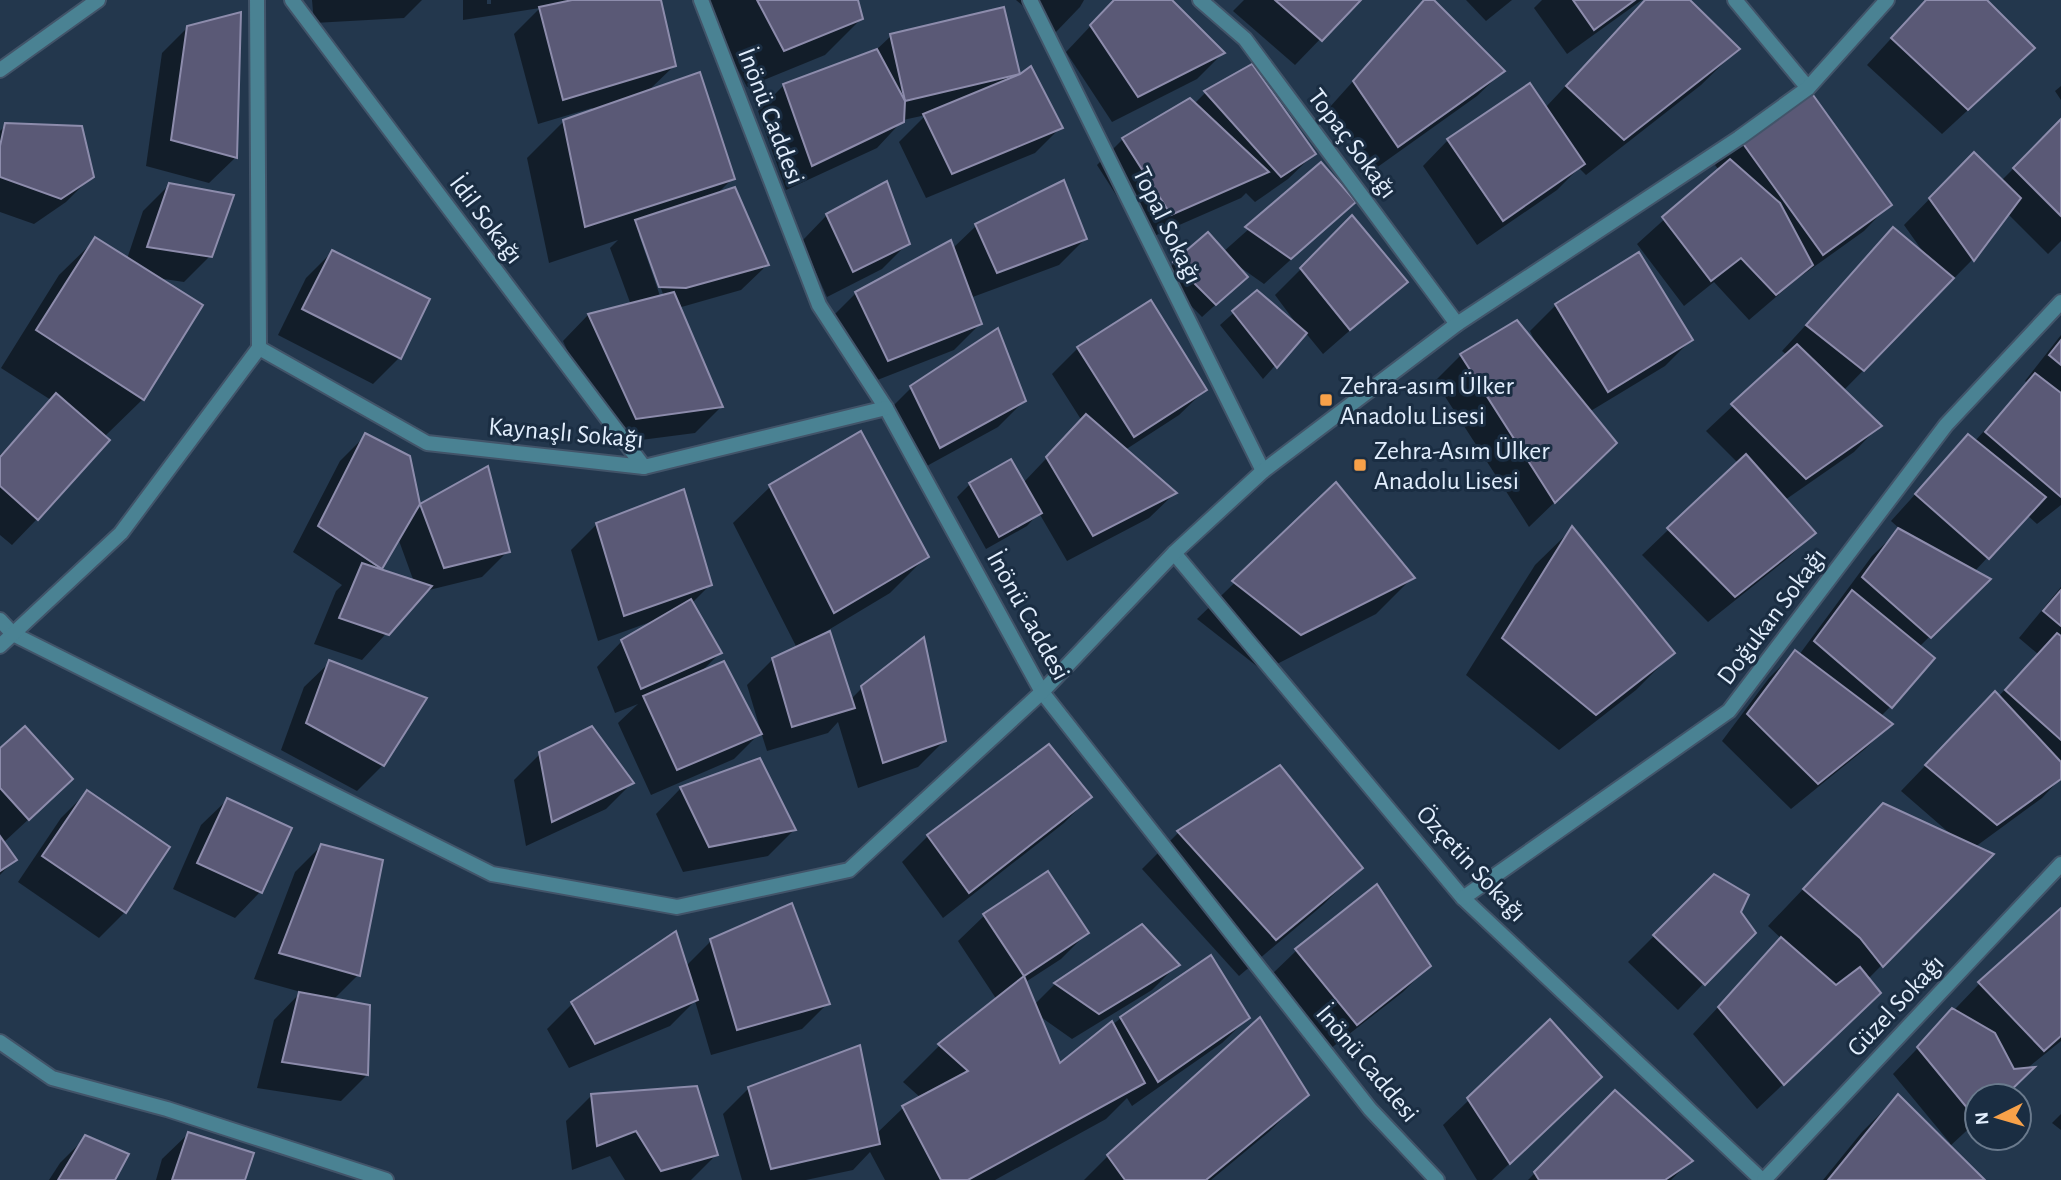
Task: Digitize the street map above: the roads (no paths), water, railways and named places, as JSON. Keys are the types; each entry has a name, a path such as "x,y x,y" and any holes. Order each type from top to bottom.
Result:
{"street":[{"path":"0,69 98,0"},
{"path":"0,646 121,533 260,348 257,0"},
{"name":"İdil Sokağı","path":"292,0 644,467"},
{"name":"İnönü Caddesi","path":"701,0 819,305 886,408 1042,692 1370,1109 1437,1180"},
{"name":"Topal Sokağı","path":"1030,0 1262,471"},
{"name":"Topaç Sokağı","path":"1199,0 1245,39 1457,324"},
{"path":"1735,0 1808,88"},
{"path":"0,620 13,634 492,874 677,907 849,870 1042,692 1174,554 1262,471 1457,324 1739,138 1808,88 1887,0"},
{"name":"Doğukan Sokağı","path":"1463,898 1729,710 1946,425 2061,302"},
{"name":"Kaynaşlı Sokağı","path":"260,348 427,443 644,467 886,408"},
{"name":"Özçetin Sokağı","path":"1174,554 1463,898 1763,1180"},
{"name":"Güzel Sokağı","path":"1763,1180 2061,864"},
{"path":"0,1042 52,1078 167,1109 386,1180"}],"place":[{"name":"Zehra-asım Ülker Anadolu Lisesi","path":"1326,400"},
{"name":"Zehra-Asım Ülker Anadolu Lisesi","path":"1360,465"}]}
